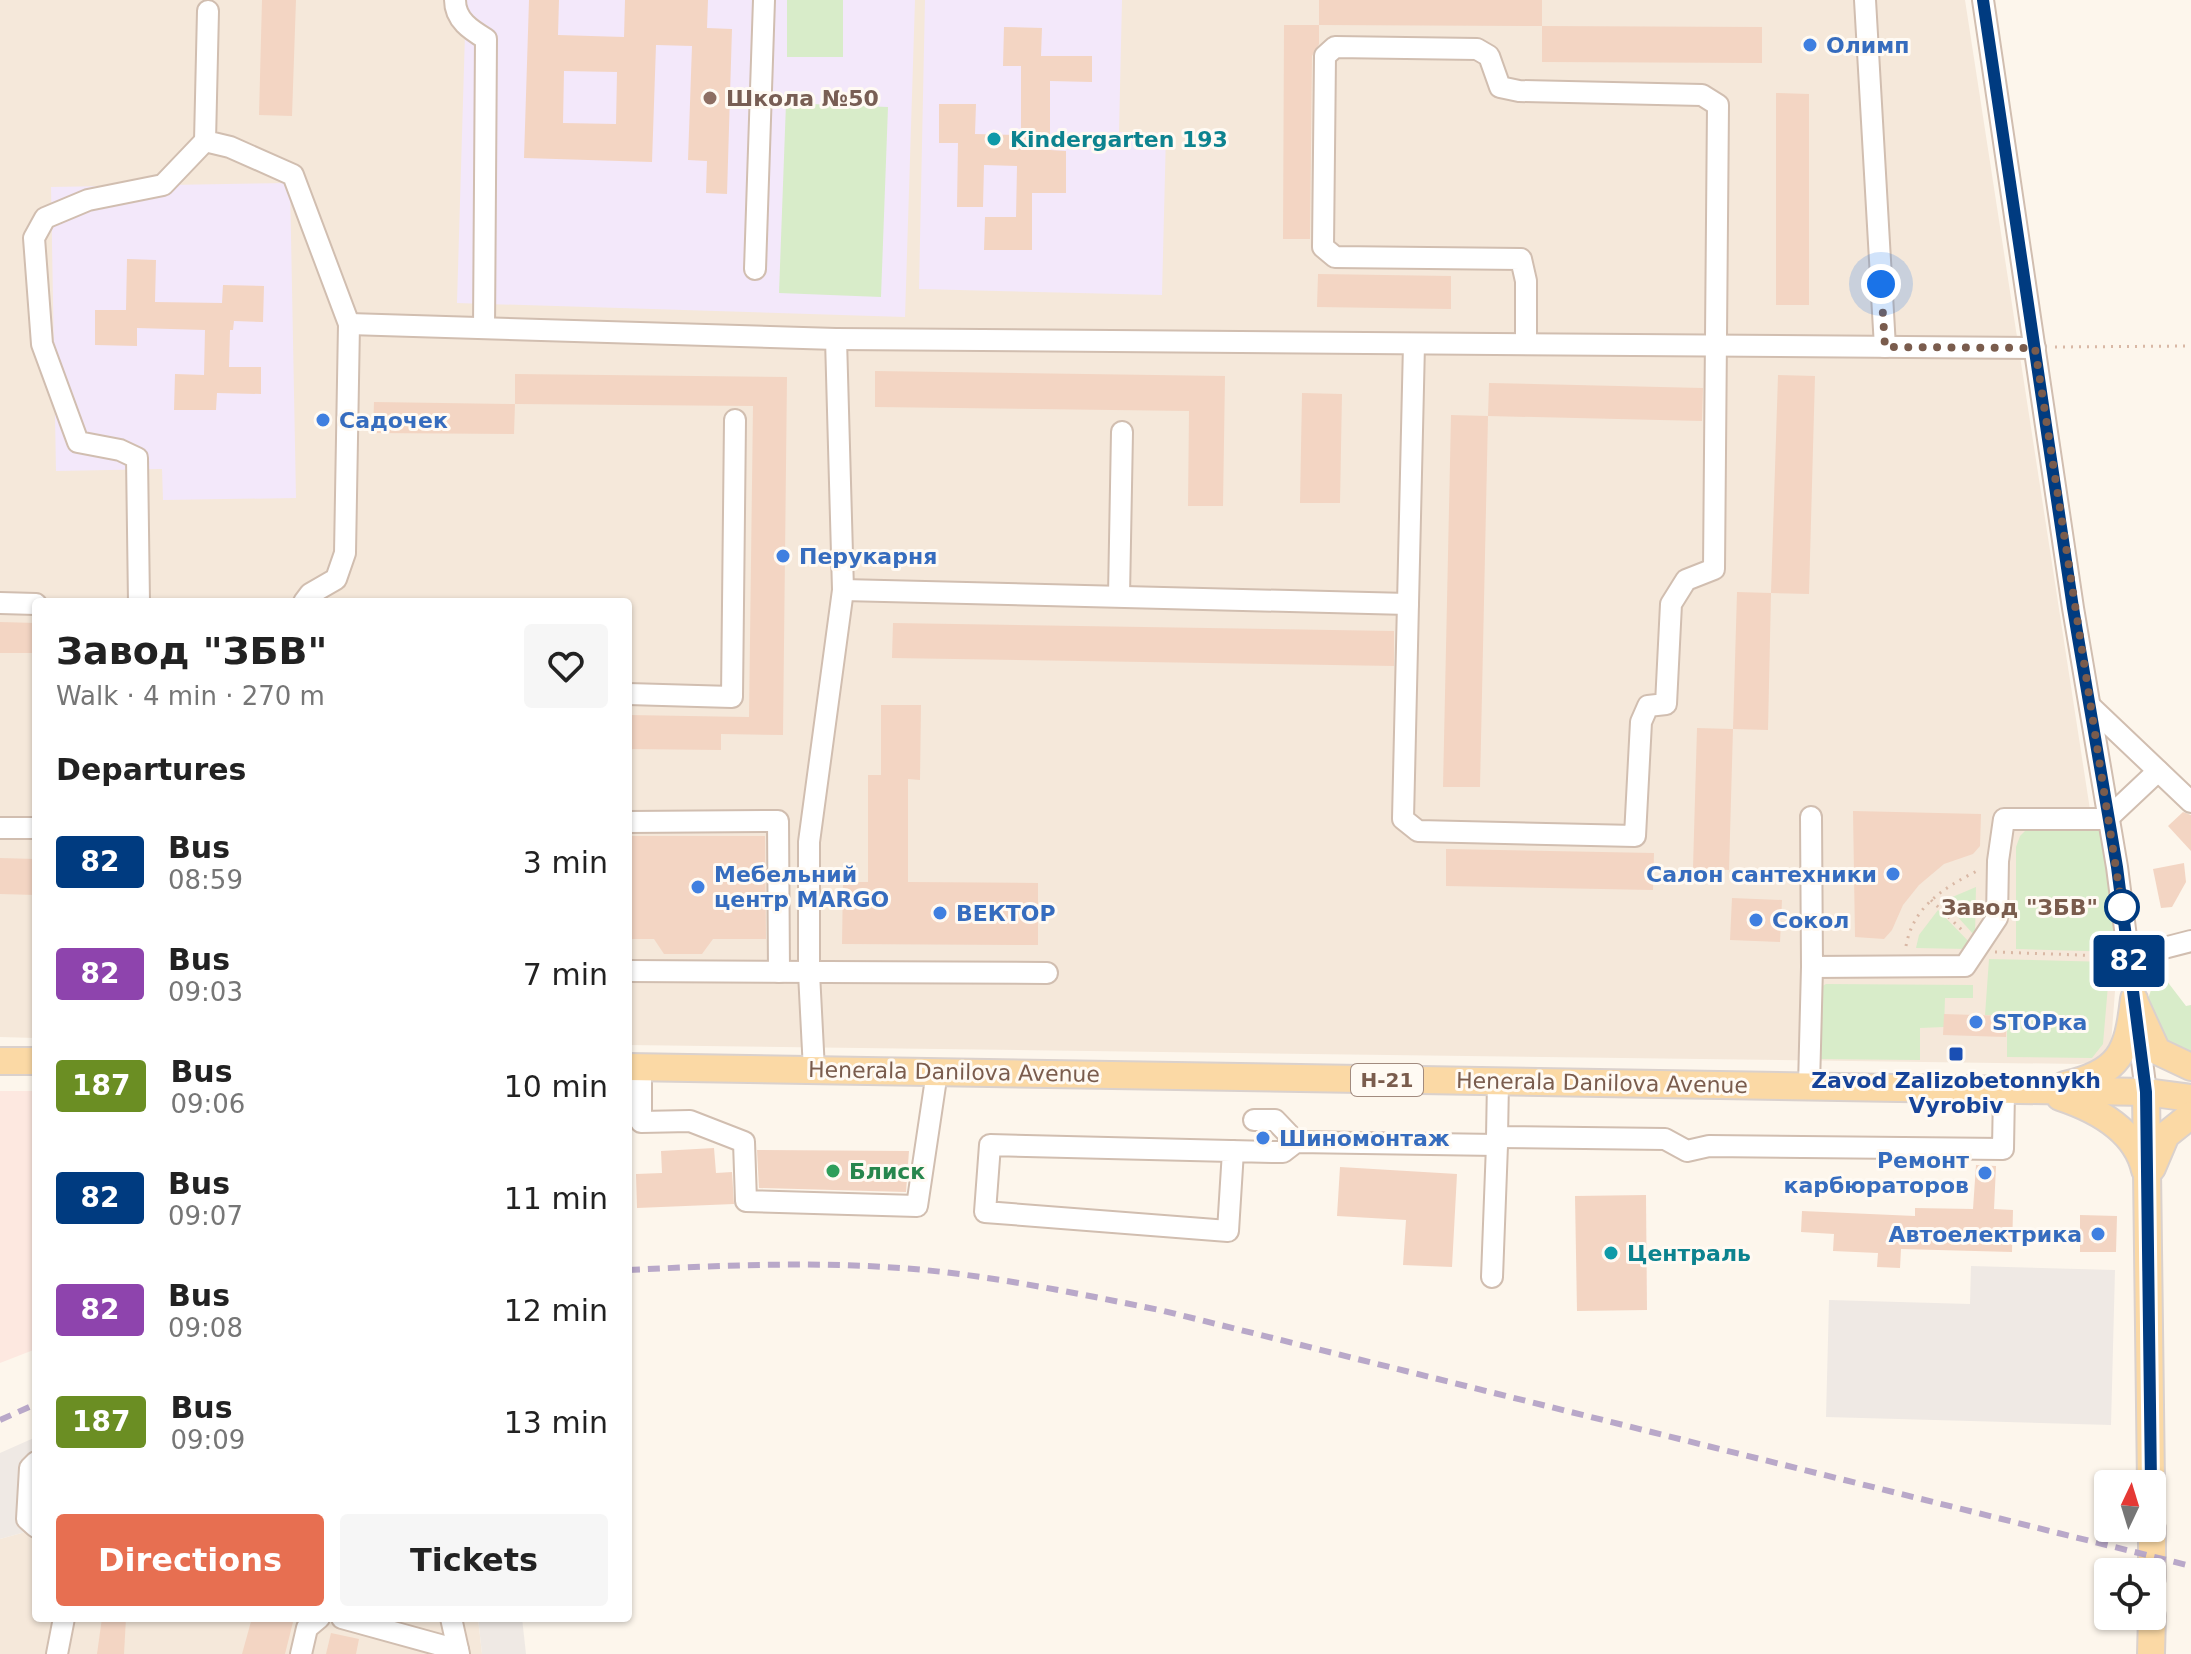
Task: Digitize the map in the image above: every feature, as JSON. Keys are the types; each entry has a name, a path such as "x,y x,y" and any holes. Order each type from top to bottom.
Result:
{"main road":[{"path":"2134,999 2157,1051 2191,1067"},
{"path":"2042,1091 2078,1082 2109,1068 2124,1051 2134,999"},
{"path":"0,1061 32,1061"},
{"name":"Henerala Danilova Avenue","path":"634,1067 2146,1092 2191,1098"},
{"path":"2151,1470 2146,1092 2191,1082"},
{"path":"2042,1091 2080,1104 2107,1118 2127,1136 2142,1157 2148,1183"},
{"path":"2148,1183 2166,1135 2191,1115"},
{"path":"2151,1654 2152,1630"}],"street":[{"path":"455,0 455,8 465,26 486,39 484,328"},
{"path":"755,269 764,0"},
{"path":"1865,0 1885,347"},
{"path":"1983,0 2129,957 2146,1092"},
{"path":"139,598 137,458 120,450 78,442 42,344 34,238 45,218 88,200 163,185 205,141 208,11"},
{"path":"1414,344 1403,819 1418,831 1635,836 1641,722 1648,706 1666,704 1671,604 1686,580 1714,569 1718,105 1702,95 1519,91 1500,87 1489,56 1477,49 1335,47 1325,56 1323,247 1335,257 1521,259 1526,281 1526,344"},
{"path":"205,141 230,147 293,175 349,324 345,553 336,579 307,598"},
{"path":"349,324 836,339 2035,348"},
{"path":"814,1070 809,973 809,842 843,590 836,339"},
{"path":"632,694 732,697 735,420"},
{"path":"1119,596 1122,432"},
{"path":"843,590 1408,604"},
{"path":"0,603 32,604"},
{"path":"2090,706 2191,802"},
{"path":"1812,967 1965,966 1997,918 1998,861 2004,819 2107,819 2158,771"},
{"path":"1809,1086 1811,817"},
{"path":"632,822 778,821 779,972"},
{"path":"0,828 32,828"},
{"path":"2129,957 2191,941"},
{"path":"632,971 1047,973"},
{"path":"634,1067 641,1122 690,1121 744,1142 746,1201 917,1206 937,1072"},
{"path":"1492,1277 1498,1081"},
{"path":"1233,1151 1228,1231 985,1212 990,1145 1283,1152 1296,1142 1665,1139 1687,1151 1709,1146 2003,1149 2004,1090"},
{"path":"1254,1120 1275,1120 1296,1142"},
{"path":"32,1466 27,1519 32,1523"},
{"path":"57,1654 63,1622"},
{"path":"301,1654 307,1628 314,1622"},
{"path":"356,1622 459,1652 452,1622"}],"path":[{"path":"2035,348 2191,346"},
{"path":"1902,966 1908,935 1916,916 1950,884 1998,861"},
{"path":"1931,900 1979,946 1999,954 2129,957"}],"shaded area":[{"path":"0,0 1965,0 2116,978 2111,1044 2098,1061 2080,1064 632,1045 632,598 32,598 32,1038 0,1037"},
{"path":"466,0 915,0 905,317 457,303"},
{"path":"925,0 1122,0 1119,132 1166,133 1162,295 919,289"},
{"path":"290,183 296,498 163,500 162,469 56,471 51,187"},
{"path":"0,1091 32,1091 32,1351 0,1363"},
{"path":"1971,1266 2115,1270 2111,1425 1826,1417 1829,1300 1970,1304"},
{"path":"32,1439 32,1530 0,1539 0,1453"},
{"path":"32,1530 32,1622 478,1622 482,1654 0,1654 0,1539"},
{"path":"478,1622 522,1622 526,1654 482,1654"}],"green space":[{"path":"787,0 843,0 843,57 787,57"},
{"path":"786,103 888,107 881,297 779,293"},
{"path":"2099,823 2120,952 2016,949 2016,847 2020,836 2027,829"},
{"path":"1976,887 1975,936 1946,904 1950,898"},
{"path":"1938,910 1972,945 1967,949 1916,948 1919,935"},
{"path":"1989,959 2110,962 2103,1044 2092,1058 2007,1057 2007,1016 1985,1015"},
{"path":"2163,976 2186,1006 2191,1005 2191,1056 2167,1048 2147,1002 2152,987"},
{"path":"1826,984 1973,985 1973,998 1945,998 1944,1027 1920,1028 1920,1060 1818,1059 1821,987"}],"building":[{"path":"262,0 296,0 292,116 259,115"},
{"name":"Школа №50","path":"529,0 559,0 558,35 624,37 625,0 708,0 707,28 732,29 727,194 706,193 707,161 688,160 692,46 656,45 652,162 524,158","holes":["564,71 617,72 616,124 563,123"]},
{"path":"1319,0 1542,0 1542,26 1319,25"},
{"path":"1284,25 1319,25 1319,44 1312,56 1310,239 1283,239"},
{"path":"1542,26 1762,27 1762,63 1542,62"},
{"name":"Kindergarten 193","path":"1004,27 1042,28 1041,56 1092,56 1092,82 1050,81 1050,150 1066,151 1066,193 1032,193 1032,250 984,250 985,217 1016,217 1017,166 984,165 983,207 957,207 958,143 939,143 939,104 976,104 975,134 1021,135 1021,66 1003,66"},
{"path":"1776,93 1809,94 1809,305 1776,305"},
{"path":"127,259 156,260 155,302 222,303 223,285 264,286 263,322 234,321 233,330 230,330 229,367 261,367 261,394 217,393 216,410 174,410 175,374 204,375 205,330 137,328 137,346 95,345 95,310 126,310"},
{"path":"1318,274 1451,276 1451,309 1317,307"},
{"path":"875,371 1225,376 1223,506 1188,506 1189,411 875,407"},
{"path":"515,374 787,377 783,735 721,734 721,750 632,749 632,715 749,717 753,406 515,404"},
{"path":"1778,375 1815,376 1809,594 1771,593"},
{"path":"1489,383 1703,388 1702,421 1488,416"},
{"path":"1302,393 1342,394 1340,503 1300,503"},
{"path":"374,402 515,404 514,434 373,433"},
{"path":"1451,415 1488,416 1480,787 1443,787"},
{"path":"1737,592 1771,593 1768,730 1733,729"},
{"path":"0,622 32,623 32,653 0,653"},
{"path":"893,623 1394,631 1394,666 892,658"},
{"name":"ВЕКТОР","path":"881,705 921,705 920,780 908,779 908,882 1038,883 1038,945 842,944 843,882 868,882 868,775 881,775"},
{"path":"1697,728 1733,729 1729,870 1693,868"},
{"name":"Салон сантехники","path":"1853,811 1981,814 1980,846 1973,854 1944,864 1919,885 1903,905 1892,930 1884,939 1855,937"},
{"path":"2183,812 2191,815 2191,851 2168,826"},
{"name":"Мебельний центр MARGO","path":"632,836 765,836 766,939 713,939 702,954 664,954 654,939 632,939"},
{"path":"1446,849 1654,853 1653,890 1446,886"},
{"path":"0,858 32,859 32,895 0,894"},
{"path":"2184,863 2186,882 2172,907 2161,908 2153,869"},
{"name":"Сокол","path":"1732,898 1782,900 1780,942 1730,940"},
{"name":"STOPка","path":"1944,1014 2007,1016 2006,1037 1943,1035"},
{"path":"714,1148 716,1173 732,1172 734,1204 637,1208 636,1174 662,1173 661,1151"},
{"name":"Блиск","path":"757,1150 909,1151 906,1192 759,1188"},
{"path":"1976,1165 1996,1166 1994,1209 2013,1210 2012,1252 1901,1249 1900,1268 1877,1267 1878,1253 1833,1251 1834,1234 1801,1232 1802,1211 1915,1216 1915,1208 1973,1209"},
{"path":"1340,1167 1457,1174 1452,1267 1403,1265 1406,1220 1337,1216"},
{"name":"Централь","path":"1646,1195 1647,1310 1577,1311 1575,1196"},
{"name":"Автоелектрика","path":"2080,1215 2117,1216 2116,1252 2080,1252"},
{"path":"101,1622 126,1622 124,1654 97,1654"},
{"path":"251,1622 293,1622 285,1654 242,1654"},
{"path":"331,1633 359,1639 356,1654 326,1654"}],"railway":[{"path":"632,1270 746,1265 904,1268 1082,1294 1164,1311 2191,1566"},
{"path":"0,1420 32,1406"}],"bus line":[{"name":"82","path":"1983,0 2073,608 2117,867 2146,1092 2151,1470"}],"place":[{"name":"Олимп","path":"1810,45"},
{"name":"Школа №50","path":"710,98"},
{"name":"Kindergarten 193","path":"994,139"},
{"name":"Садочек","path":"323,420"},
{"name":"Перукарня","path":"783,556"},
{"name":"Салон сантехники","path":"1893,874"},
{"name":"Мебельний центр MARGO","path":"698,887"},
{"name":"Завод \"ЗБВ\"","path":"2122,907"},
{"name":"ВЕКТОР","path":"940,913"},
{"name":"Сокол","path":"1756,920"},
{"name":"STOPка","path":"1976,1022"},
{"name":"Zavod Zalizobetonnykh Vyrobiv","path":"1956,1054"},
{"name":"Шиномонтаж","path":"1263,1138"},
{"name":"Блиск","path":"833,1171"},
{"name":"Ремонт карбюраторов","path":"1985,1173"},
{"name":"Автоелектрика","path":"2098,1234"},
{"name":"Централь","path":"1611,1253"}],"route":[{"path":"1881,284 1885,347 2035,348 2073,608 2122,907"}]}
